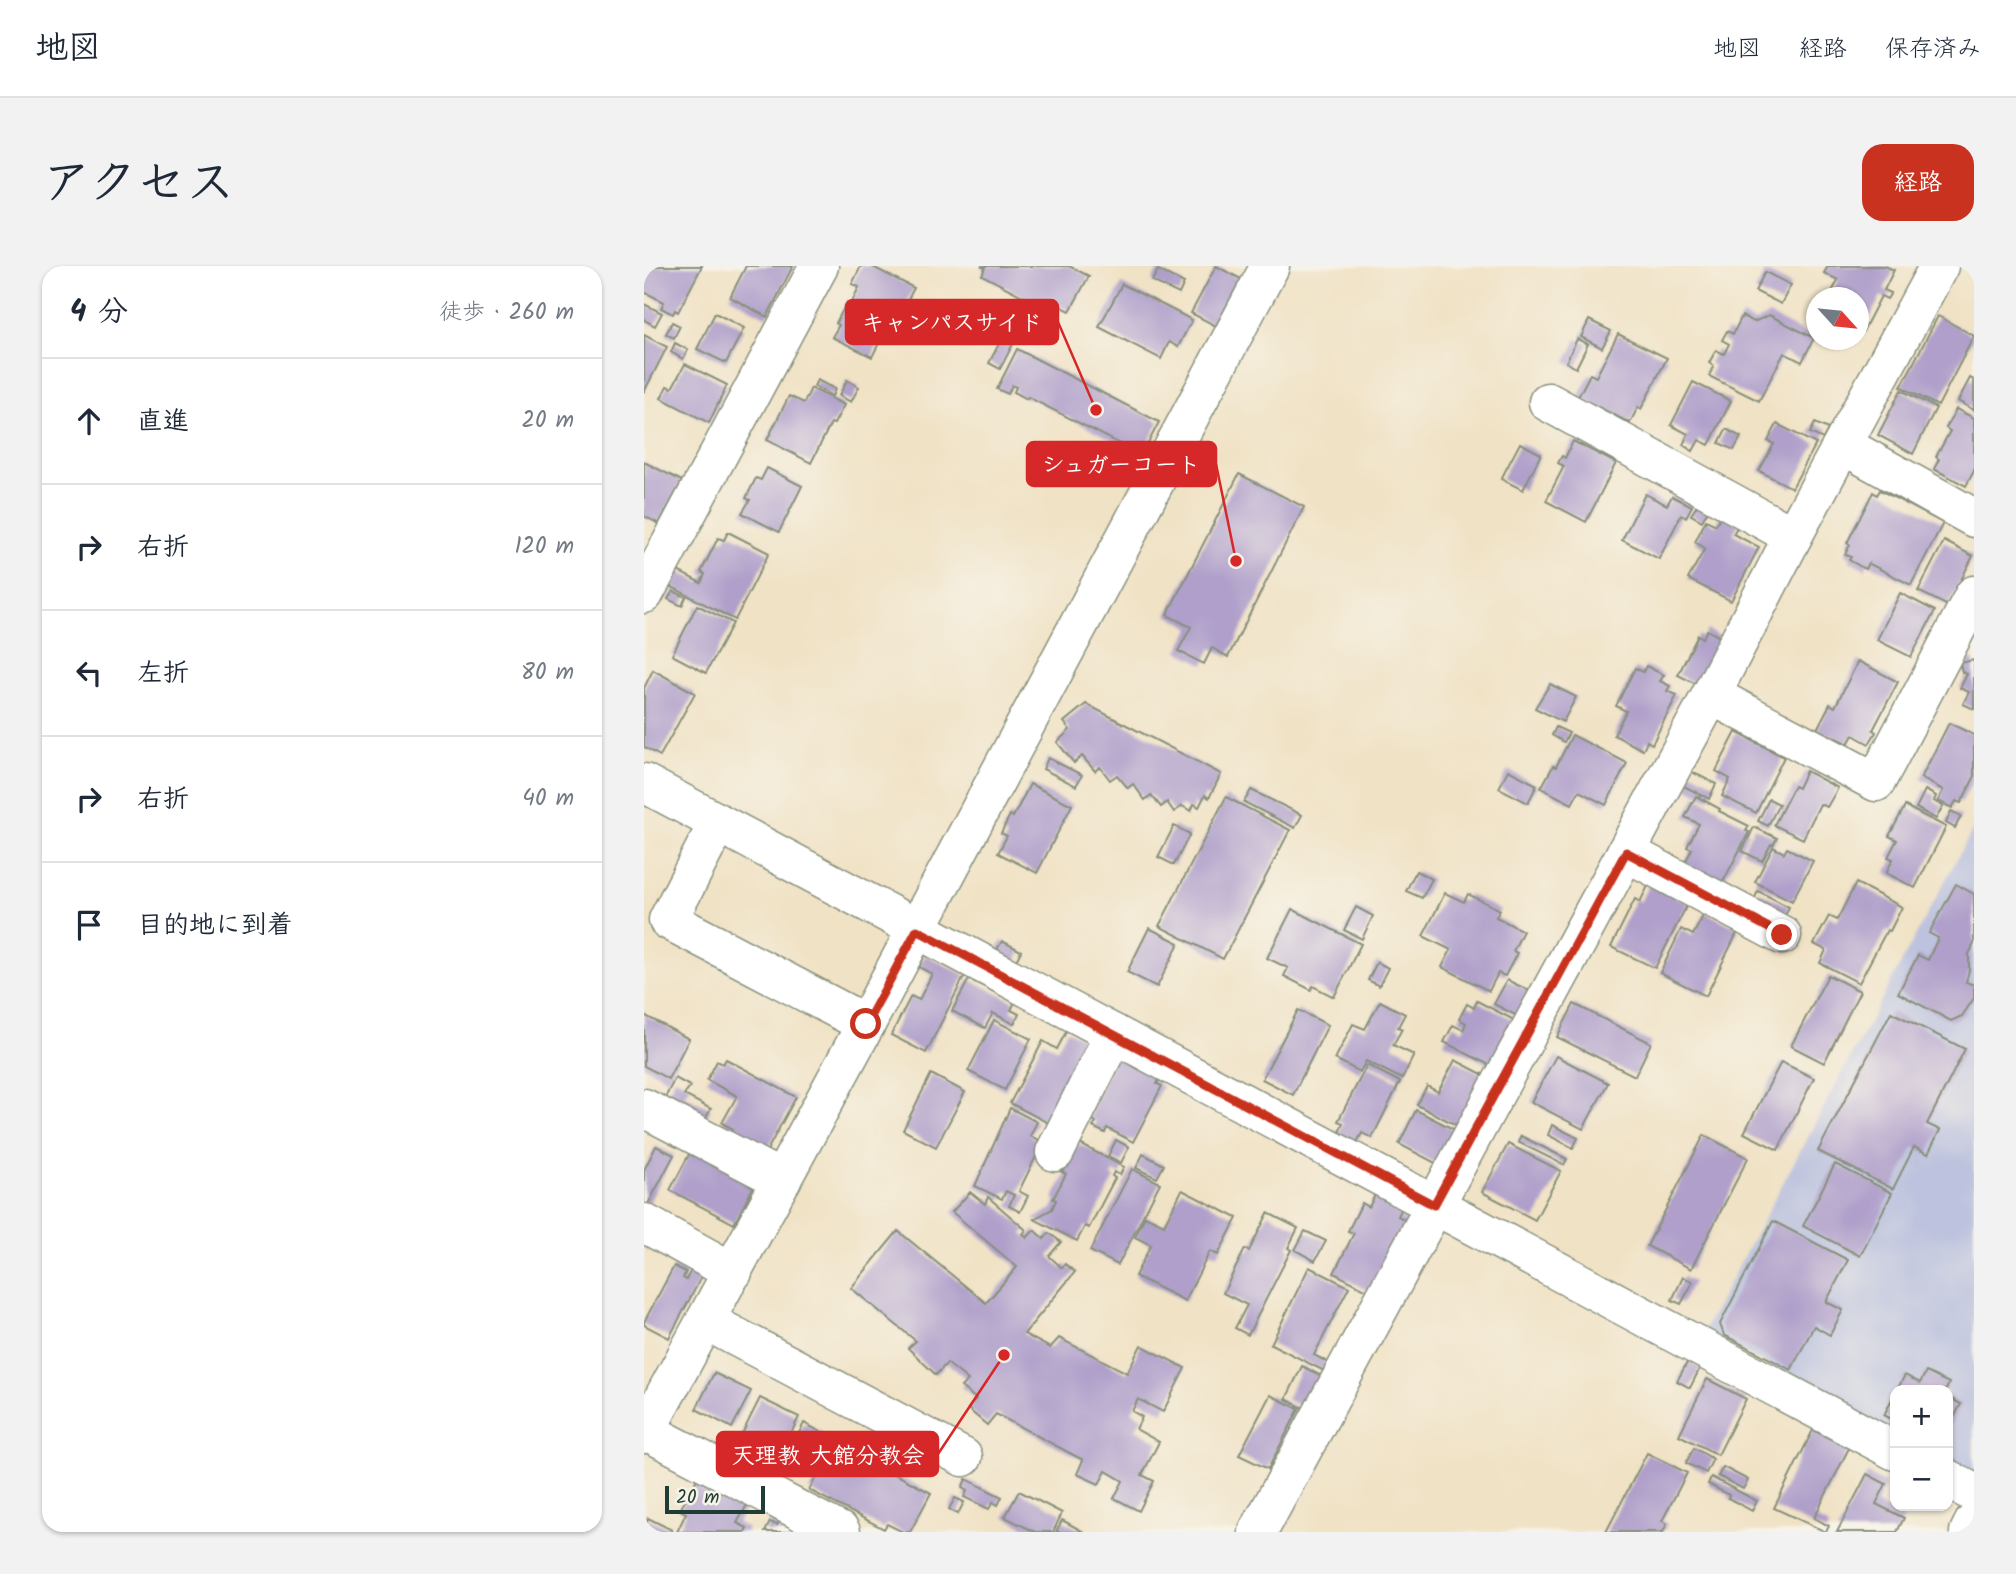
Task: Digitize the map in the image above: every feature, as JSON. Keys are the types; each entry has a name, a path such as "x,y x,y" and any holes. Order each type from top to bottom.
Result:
{"street":[{"path":"644,594 819,266"},
{"path":"841,1532 645,1432 917,930 1270,266"},
{"path":"1258,1532 1712,695 1793,536 1939,266"},
{"path":"1548,402 1793,536"},
{"path":"1843,445 1974,518"},
{"path":"1712,695 1876,782 1974,594"},
{"path":"644,783 1890,1448"},
{"path":"718,823 667,920 866,1024"},
{"path":"1626,852 1782,935"},
{"path":"1055,1152 1114,1034"},
{"path":"644,1108 782,1180"},
{"path":"644,1223 733,1272"},
{"path":"706,1321 963,1457"},
{"path":"1953,1482 1974,1493"},
{"path":"1969,1532 1974,1522"}],"shaded area":[{"path":"1974,827 1974,1477 1953,1466 1953,1385 1890,1385 1890,1432 1704,1330"}],"building":[{"path":"646,266 702,266 678,312 675,310 673,314 661,308 664,302 644,292"},
{"path":"746,266 793,266 767,317 730,297"},
{"path":"861,266 871,266 914,288 902,311 897,308 872,357 832,337 847,302 851,304 859,287 852,284"},
{"path":"981,266 1069,266 1089,276 1070,311 1054,303 1049,310 982,275 985,268"},
{"path":"1216,266 1241,279 1216,326 1191,313"},
{"path":"1828,266 1885,266 1894,270 1884,290 1891,293 1887,299 1881,296 1869,319 1869,287 1834,287 1838,280 1824,273"},
{"path":"1158,270 1184,283 1179,294 1152,281"},
{"path":"1765,272 1791,285 1781,304 1755,291"},
{"path":"1122,284 1192,320 1178,347 1169,342 1161,359 1099,327"},
{"path":"644,304 662,313 655,326 644,320"},
{"path":"715,313 744,328 726,363 697,349"},
{"path":"1769,315 1806,334 1808,350 1802,362 1784,353 1759,401 1709,376 1714,366 1709,363 1716,350 1724,354 1729,344 1722,340 1727,331 1733,334 1742,316 1754,322"},
{"path":"1938,316 1974,336 1938,406 1901,387"},
{"path":"1589,320 1611,331 1602,348 1581,337"},
{"path":"672,322 680,326 674,338 666,334"},
{"path":"1618,334 1667,358 1641,409 1638,407 1630,423 1578,397 1590,374 1596,377"},
{"path":"644,335 667,347 644,392"},
{"path":"1002,338 1013,344 1000,369 989,363"},
{"path":"1577,339 1588,344 1576,368 1566,362"},
{"path":"675,343 688,350 683,359 671,352"},
{"path":"1017,349 1159,422 1142,455 1014,392 1016,387 1012,385 1008,394 997,389"},
{"path":"685,364 727,385 709,423 661,398 667,386 672,388"},
{"path":"1970,378 1974,380 1974,410 1958,401"},
{"path":"817,380 835,389 832,396 814,386"},
{"path":"847,380 859,387 851,402 839,396"},
{"path":"1693,382 1731,401 1709,445 1699,440 1693,451 1683,445 1688,434 1671,425"},
{"path":"811,388 844,405 834,424 831,423 811,463 767,440 789,396 804,403"},
{"path":"1901,390 1936,408 1913,454 1878,435"},
{"path":"1956,409 1974,418 1974,471 1966,486 1934,469 1939,459 1936,457 1950,431 1946,428"},
{"path":"1815,423 1828,429 1823,439 1810,433"},
{"path":"1777,424 1816,444 1792,488 1759,471 1774,444 1768,441"},
{"path":"1726,429 1741,437 1734,450 1719,443"},
{"path":"1573,441 1616,463 1586,522 1546,501 1564,466 1558,463 1562,456 1565,458"},
{"path":"1520,443 1541,454 1523,490 1501,479"},
{"path":"644,462 682,481 659,524 644,516"},
{"path":"767,468 802,486 779,532 742,513 750,500 746,498 756,478 761,480"},
{"path":"1239,474 1304,507 1228,657 1212,648 1204,664 1178,651 1191,627 1167,615"},
{"path":"1880,490 1943,523 1911,585 1868,563 1865,569 1849,560 1851,557 1845,554 1850,545 1847,543 1873,492 1877,495"},
{"path":"1645,494 1667,505 1672,496 1692,506 1686,517 1681,515 1659,559 1622,540"},
{"path":"1700,501 1710,507 1702,521 1691,515"},
{"path":"1721,515 1739,524 1733,534 1759,547 1731,601 1688,579 1705,548 1695,542 1706,520 1716,525"},
{"path":"728,532 769,553 735,620 670,586 678,571 701,583 705,574 701,572 718,538 724,540"},
{"path":"1944,541 1973,556 1948,606 1918,591"},
{"path":"673,591 686,597 682,606 668,599"},
{"path":"1900,593 1935,611 1911,657 1877,640"},
{"path":"697,605 733,623 706,673 672,655"},
{"path":"1707,630 1720,637 1696,684 1678,675 1698,635 1703,638"},
{"path":"1974,660 1974,709 1963,704 1969,692 1960,688 1967,674 1962,672 1960,663"},
{"path":"1858,661 1898,682 1873,730 1876,732 1869,744 1853,735 1848,744 1817,729 1830,704 1835,707"},
{"path":"1646,666 1664,675 1660,681 1670,686 1667,691 1677,695 1652,744 1647,741 1643,750 1614,735 1626,711 1616,706 1635,668 1643,672"},
{"path":"653,670 695,693 660,756 644,747 644,688"},
{"path":"1550,684 1576,697 1563,722 1535,708"},
{"path":"1086,704 1221,774 1209,798 1205,795 1199,807 1194,804 1191,811 1182,806 1174,812 1167,802 1161,807 1151,795 1145,800 1133,784 1128,788 1117,775 1110,780 1100,767 1095,771 1082,756 1074,763 1057,742 1070,730 1064,722"},
{"path":"1949,723 1974,735 1974,778 1961,803 1956,801 1952,808 1938,801 1943,790 1921,778"},
{"path":"1556,727 1569,733 1564,742 1552,735"},
{"path":"1736,732 1784,757 1756,813 1722,796 1730,779 1716,771"},
{"path":"1572,735 1627,763 1606,805 1579,791 1572,804 1541,788 1553,766 1556,767"},
{"path":"1048,758 1082,775 1076,786 1043,769"},
{"path":"1508,770 1537,785 1528,803 1499,788"},
{"path":"1688,770 1716,784 1709,799 1680,784"},
{"path":"1806,771 1838,788 1827,807 1820,804 1803,839 1774,825 1794,786 1798,788"},
{"path":"1030,784 1072,805 1037,873 998,853 1007,836 1001,833 1010,815 1013,817"},
{"path":"1251,790 1302,815 1295,828 1244,802"},
{"path":"1925,790 1936,796 1934,801 1943,806 1936,819 1916,808"},
{"path":"1696,796 1749,826 1746,831 1749,832 1722,884 1684,864 1692,849 1687,847 1699,824 1685,817"},
{"path":"1226,797 1290,830 1223,959 1159,926"},
{"path":"1769,799 1779,804 1768,826 1758,821"},
{"path":"1905,806 1946,827 1915,888 1886,873 1893,859 1888,857 1897,840 1889,836"},
{"path":"1951,811 1961,816 1955,828 1946,823"},
{"path":"1174,826 1190,834 1174,865 1158,857"},
{"path":"1754,827 1777,838 1762,861 1742,851"},
{"path":"1773,847 1784,853 1787,848 1813,861 1792,901 1755,882"},
{"path":"1416,871 1432,879 1422,898 1406,891"},
{"path":"1856,883 1902,907 1859,983 1820,963 1826,950 1814,944 1829,916 1837,920"},
{"path":"1649,884 1688,903 1655,968 1611,947 1635,899 1640,902"},
{"path":"1956,884 1974,894 1974,944 1969,954 1966,982 1974,985 1974,998 1962,1016 1951,1021 1898,993 1918,955 1928,960 1938,938 1929,933"},
{"path":"1758,891 1789,907 1783,920 1752,904"},
{"path":"1445,893 1464,902 1468,894 1500,910 1496,917 1523,931 1513,951 1517,953 1505,976 1498,973 1489,991 1442,967 1451,950 1423,936"},
{"path":"1356,907 1373,916 1362,939 1344,930"},
{"path":"1292,909 1361,944 1334,997 1313,986 1311,990 1284,976 1288,968 1267,958"},
{"path":"1705,912 1739,929 1706,996 1660,973 1681,929 1693,935"},
{"path":"1149,928 1179,943 1157,987 1127,972"},
{"path":"1002,941 1021,951 1016,961 996,951"},
{"path":"925,955 965,975 926,1053 891,1035 911,996 919,1000 932,974 919,967"},
{"path":"1377,962 1388,968 1379,986 1368,980"},
{"path":"1828,975 1860,991 1824,1063 1791,1046"},
{"path":"969,979 1015,1002 1011,1010 1019,1014 1014,1024 993,1013 985,1028 952,1011"},
{"path":"1507,980 1530,991 1517,1016 1494,1004"},
{"path":"1380,1001 1405,1014 1398,1027 1402,1029 1393,1045 1414,1055 1402,1079 1366,1061 1360,1072 1335,1059 1353,1024 1365,1029"},
{"path":"1477,1001 1516,1021 1493,1067 1444,1042 1453,1025 1463,1030 1466,1023 1459,1019 1467,1004 1474,1008"},
{"path":"1574,1004 1651,1043 1635,1076 1557,1037"},
{"path":"1298,1010 1328,1025 1293,1095 1262,1079"},
{"path":"1891,1012 1965,1049 1927,1124 1940,1130 1928,1154 1914,1147 1893,1189 1818,1151"},
{"path":"644,1015 689,1039 668,1079 644,1066"},
{"path":"994,1020 1031,1039 1005,1090 968,1071"},
{"path":"1067,1030 1093,1044 1052,1125 1010,1103 1043,1041 1057,1049"},
{"path":"1115,1055 1160,1078 1157,1084 1162,1086 1133,1142 1107,1128 1105,1133 1093,1127 1096,1122 1089,1117"},
{"path":"1556,1056 1608,1083 1583,1129 1531,1102"},
{"path":"726,1059 796,1097 764,1156 729,1137 733,1129 722,1123 737,1096 707,1080 717,1061 723,1064"},
{"path":"1455,1060 1486,1076 1460,1127 1417,1105 1427,1086 1438,1092"},
{"path":"1781,1062 1814,1078 1778,1150 1744,1133"},
{"path":"1367,1065 1400,1082 1372,1138 1362,1133 1356,1144 1338,1135 1343,1123 1338,1121"},
{"path":"931,1074 965,1092 936,1147 903,1130"},
{"path":"675,1078 690,1086 684,1095 711,1109 703,1123 663,1102"},
{"path":"1010,1108 1037,1122 1030,1136 1043,1142 1019,1191 1028,1196 1020,1212 1009,1206 1014,1195 1006,1191 1002,1199 975,1186"},
{"path":"1416,1110 1457,1131 1439,1165 1399,1144"},
{"path":"1552,1125 1578,1138 1573,1148 1548,1135"},
{"path":"1704,1135 1748,1158 1691,1269 1647,1246"},
{"path":"1521,1136 1567,1159 1564,1165 1518,1142"},
{"path":"1116,1140 1129,1147 1121,1163 1108,1156"},
{"path":"1080,1144 1124,1167 1120,1175 1114,1172 1112,1176 1115,1178 1089,1228 1085,1226 1077,1241 1034,1219 1052,1209 1056,1200 1053,1199 1066,1174 1055,1168"},
{"path":"1508,1144 1561,1171 1535,1220 1482,1192"},
{"path":"656,1146 674,1155 647,1206 644,1204 644,1170"},
{"path":"693,1147 757,1180 734,1224 670,1190"},
{"path":"1143,1154 1164,1165 1157,1178 1136,1168"},
{"path":"1835,1164 1892,1193 1860,1256 1803,1226"},
{"path":"1132,1169 1160,1183 1118,1265 1090,1251"},
{"path":"1182,1190 1237,1218 1218,1255 1210,1251 1185,1301 1135,1276 1151,1245 1135,1237 1145,1216 1164,1225"},
{"path":"970,1192 985,1204 988,1197 1026,1230 1023,1234 1027,1238 1034,1230 1044,1239 1049,1233 1061,1242 1049,1256 1062,1268 1065,1264 1075,1272 1024,1334 1050,1348 1059,1338 1127,1373 1141,1345 1185,1368 1163,1412 1138,1399 1132,1411 1142,1417 1136,1429 1159,1442 1142,1475 1154,1481 1139,1511 1114,1498 1123,1481 1106,1471 1099,1484 1077,1474 1083,1460 996,1414 987,1425 968,1409 976,1399 961,1387 968,1380 947,1363 936,1375 908,1348 916,1341 851,1288 898,1231 986,1303 1017,1267 952,1212"},
{"path":"1375,1195 1402,1208 1398,1216 1409,1222 1373,1293 1334,1273 1354,1233 1348,1231 1362,1203 1369,1207"},
{"path":"1268,1213 1298,1228 1288,1248 1291,1250 1248,1335 1235,1328 1247,1305 1223,1293 1245,1249 1249,1251"},
{"path":"1773,1221 1848,1260 1826,1302 1843,1310 1830,1335 1814,1326 1791,1370 1724,1335 1720,1324"},
{"path":"1305,1231 1326,1241 1315,1261 1295,1250"},
{"path":"674,1266 686,1272 683,1278 686,1280 692,1268 703,1274 669,1338 644,1325 644,1322"},
{"path":"1309,1267 1349,1287 1314,1355 1333,1365 1328,1373 1271,1344"},
{"path":"1683,1277 1693,1282 1681,1304 1672,1300"},
{"path":"1688,1361 1700,1368 1690,1388 1677,1381"},
{"path":"1302,1366 1327,1379 1300,1414 1303,1408 1286,1399"},
{"path":"1926,1372 1949,1383 1900,1385 1905,1375 1920,1383"},
{"path":"714,1373 751,1391 732,1428 696,1409"},
{"path":"1707,1379 1746,1399 1718,1455 1679,1435"},
{"path":"1270,1395 1299,1409 1268,1469 1239,1455"},
{"path":"760,1398 799,1417 769,1478 730,1458"},
{"path":"1953,1400 1961,1404 1953,1419"},
{"path":"1890,1403 1890,1418 1884,1415"},
{"path":"804,1423 832,1438 815,1470 788,1455"},
{"path":"1813,1430 1849,1448 1814,1518 1829,1526 1826,1532 1774,1508"},
{"path":"837,1438 844,1442 842,1446 931,1493 910,1532 903,1532 887,1524 884,1529 809,1490"},
{"path":"1694,1448 1713,1459 1706,1473 1686,1463"},
{"path":"1647,1453 1687,1473 1662,1521 1667,1524 1663,1532 1606,1532"},
{"path":"1723,1467 1748,1480 1743,1489 1718,1476"},
{"path":"1867,1474 1886,1484 1876,1504 1904,1518 1897,1532 1837,1532"},
{"path":"698,1477 748,1503 737,1523 747,1528 745,1532 677,1532 686,1513 680,1510"},
{"path":"1711,1477 1757,1501 1752,1511 1708,1484"},
{"path":"966,1479 1002,1497 998,1505 993,1502 989,1509 964,1497 967,1491 962,1488"},
{"path":"1019,1491 1062,1513 1053,1532 1035,1532 1005,1517"},
{"path":"955,1498 964,1502 958,1514 949,1509"},
{"path":"781,1517 810,1532 765,1532 770,1522 777,1525"},
{"path":"648,1518 672,1530 671,1532 644,1532"},
{"path":"1062,1520 1084,1532 1056,1532"}],"place":[{"name":"キャンパスサイド","path":"1096,410"},
{"name":"シュガーコート","path":"1236,561"},
{"name":"天理教 大館分教会","path":"1004,1355"}],"route":[{"path":"866,1024 917,930 1434,1205 1626,852 1782,935"}]}
